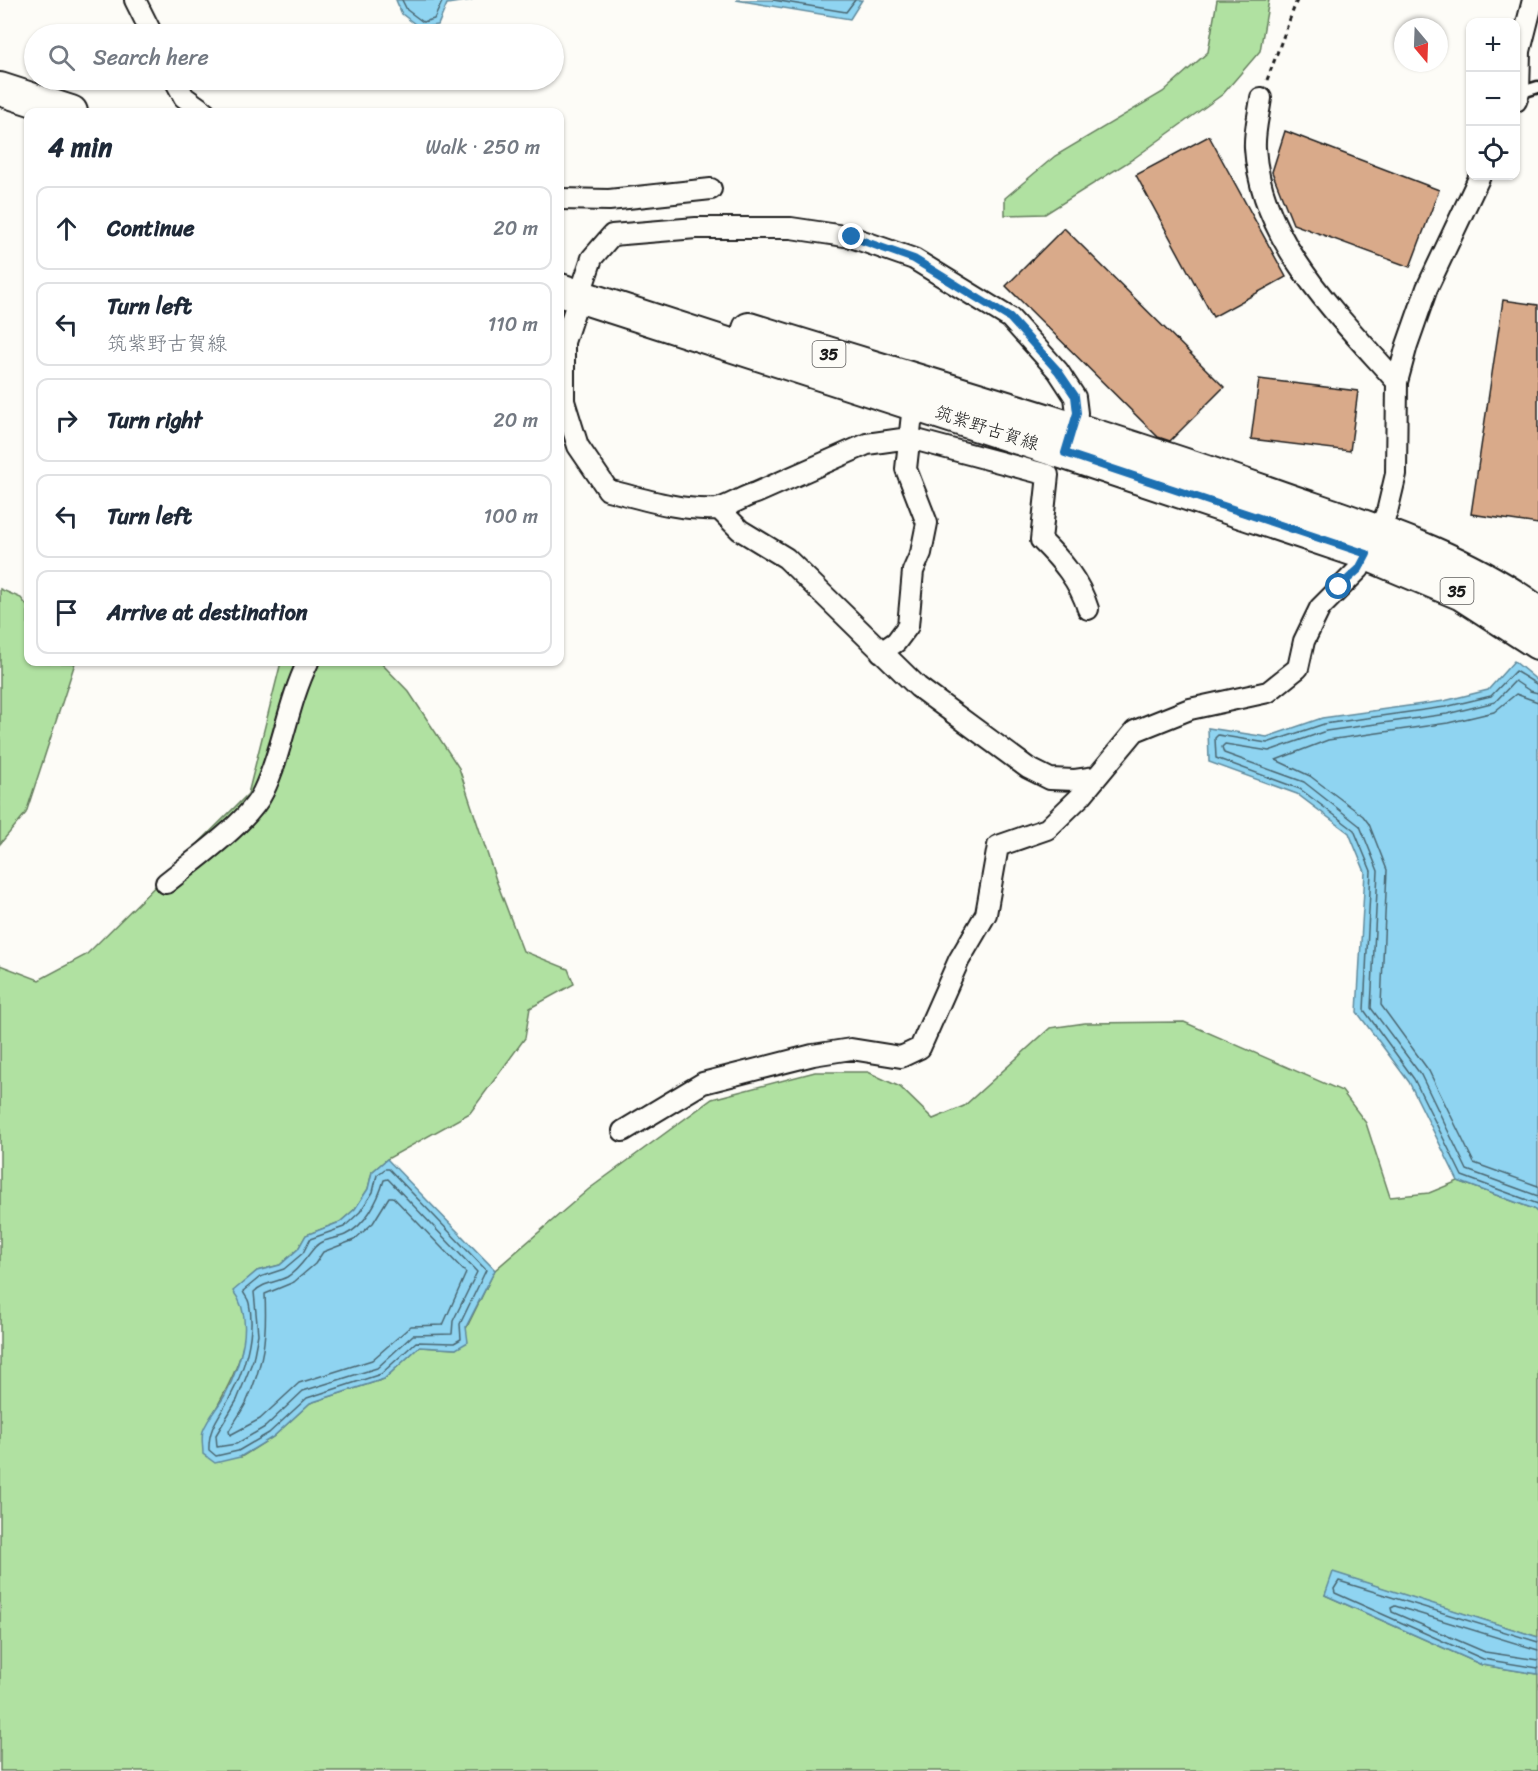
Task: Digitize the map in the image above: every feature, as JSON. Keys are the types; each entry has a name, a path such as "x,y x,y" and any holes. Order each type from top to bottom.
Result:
{"main road":[{"path":"0,89 59,108"},
{"path":"0,109 24,117"},
{"name":"筑紫野古賀線","path":"572,283 913,405 1216,475 1373,543 1462,594 1538,643"},
{"name":"筑紫野古賀線","path":"572,283 1069,441"},
{"name":"筑紫野古賀線","path":"1373,543 1438,556 1521,600 1538,613"}],"street":[{"path":"135,0 147,24"},
{"path":"1524,93 1520,51 1533,0"},
{"path":"180,90 184,97 199,108"},
{"path":"1261,98 1255,146 1259,177 1284,242 1323,297 1397,382"},
{"path":"623,1131 703,1083 813,1055 851,1049 901,1057 920,1048 959,960 986,915 998,846 1047,829 1135,731 1190,709 1268,692 1298,668 1304,640 1320,608 1359,569 1387,512 1395,474 1397,382 1407,345 1427,288 1478,180"},
{"path":"564,199 609,200 711,189"},
{"path":"1069,441 1077,413 1075,396 1058,371 1010,318 914,259 852,237 791,228 696,228 612,235 572,283 564,342 564,401 578,446 608,490 672,506 719,509 740,497 756,493 867,444 909,438 1048,475 1041,540 1066,565 1083,591 1088,609"},
{"path":"881,652 896,642 908,626 913,571 921,553 927,524 906,470 913,405"},
{"path":"719,509 740,530 786,558 918,687 1028,768 1050,779 1075,780 1096,777"},
{"path":"166,883 228,834 262,794 293,692 306,666"}],"path":[{"path":"1261,98 1297,0"}],"green space":[{"path":"1217,0 1269,0 1260,51 1223,94 1133,159 1045,214 1005,215 1005,198 1055,156 1163,92 1208,52"},
{"path":"0,589 21,598 24,602 24,666 74,666 26,813 0,844"},
{"path":"280,666 384,666 409,692 459,768 496,880 523,951 568,969 574,984 530,1008 525,1038 470,1113 387,1159 372,1172 368,1189 355,1209 340,1222 306,1235 298,1249 280,1265 257,1271 234,1291 243,1307 246,1325 244,1343 230,1382 203,1433 241,1457 273,1437 310,1403 384,1379 419,1347 456,1349 495,1270 589,1189 712,1099 815,1072 868,1072 900,1087 933,1119 964,1106 1050,1028 1085,1023 1184,1022 1342,1091 1366,1123 1390,1197 1429,1193 1458,1181 1534,1209 1538,1213 1538,1637 1334,1573 1325,1595 1482,1665 1538,1674 1538,1771 0,1771 0,965 39,980 86,955 248,794"}],"water":[{"path":"396,0 472,0 447,4 438,24 415,24 402,14"},
{"path":"736,0 862,0 850,19"},
{"path":"1514,661 1538,681 1538,1213 1534,1209 1458,1181 1409,1082 1357,1012 1365,872 1349,833 1297,794 1209,762 1208,728 1267,737 1322,718 1444,701 1488,690"},
{"path":"387,1159 495,1270 466,1327 468,1342 456,1349 419,1347 384,1379 310,1403 273,1437 240,1457 215,1463 203,1454 202,1433 231,1383 240,1357 245,1329 244,1315 233,1291 257,1271 280,1265 298,1249 306,1235 340,1222 355,1209 368,1189 372,1172"},
{"path":"1333,1572 1538,1637 1538,1674 1482,1665 1325,1595"}],"building":[{"path":"1285,131 1439,190 1410,267 1293,224 1272,172"},
{"path":"1209,136 1286,277 1213,317 1136,175"},
{"path":"1064,228 1224,387 1170,441 1158,437 1006,286"},
{"path":"1503,300 1538,305 1538,524 1471,514"},
{"path":"1259,379 1358,391 1350,451 1251,439"}],"route":[{"path":"852,237 914,259 957,283 1010,318 1058,371 1075,396 1077,413 1065,453 1367,554 1359,569 1339,587"}]}
